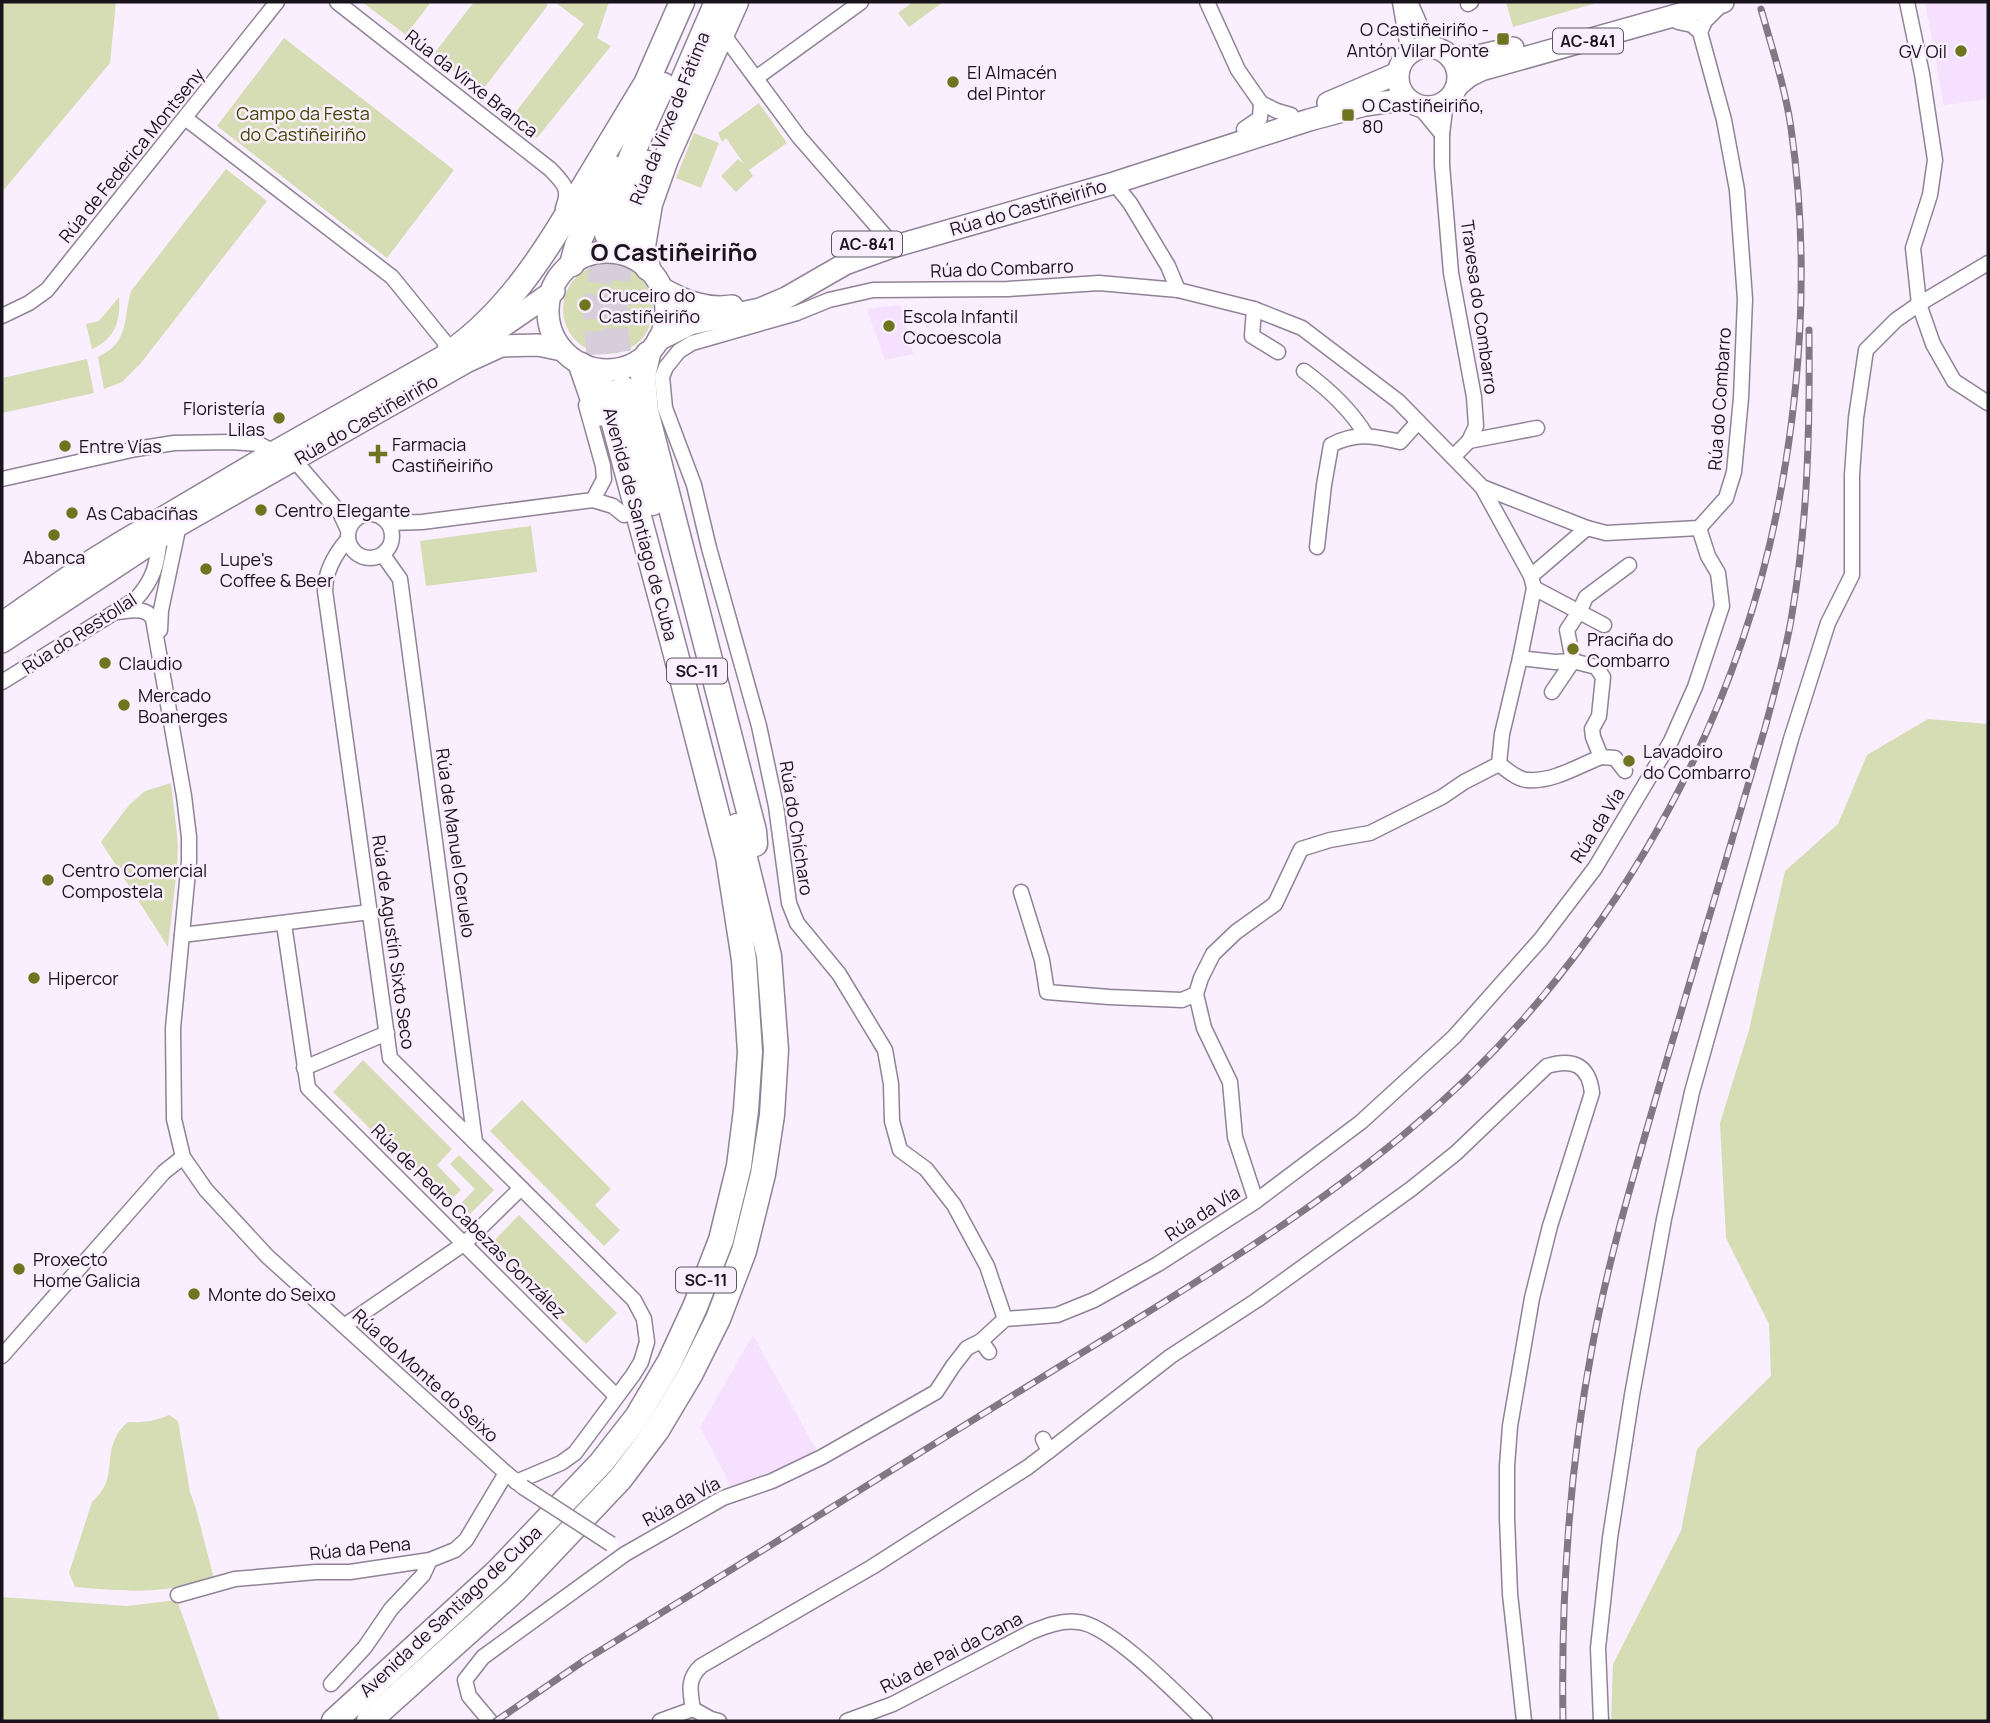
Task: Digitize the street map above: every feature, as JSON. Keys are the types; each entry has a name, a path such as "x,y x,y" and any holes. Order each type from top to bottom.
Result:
{"highway":[{"path":"572,264 577,246 682,2"},
{"name":"Rúa da Virxe de Fátima","path":"701,2 636,142 616,194 616,235 717,2"},
{"path":"654,278 643,246 650,204 666,159 736,2"},
{"path":"448,354 493,314 545,252 644,87"},
{"path":"653,347 643,376 646,411 754,831 769,956"},
{"path":"571,357 596,405 710,842 738,924"},
{"name":"Avenida de Santiago de Cuba","path":"334,1721 497,1572 601,1463 637,1417 675,1350 695,1307 722,1240 739,1167 750,1052 744,960 728,857 675,651 614,389 769,956 776,1050 772,1115 763,1174 744,1251 718,1319 691,1373 657,1430 620,1479 514,1590 369,1721"}],"main road":[{"name":"Rúa do Castiñeiriño","path":"179,525 447,373 502,346 538,345 605,370 627,367 690,324 760,309 786,298 863,256 1365,105 1413,102 1429,108 1451,94 1469,76 1481,71 1721,5"},
{"name":"AC-841","path":"1451,58 1478,56 1677,12"},
{"name":"Rúa do Castiñeiriño","path":"571,357 554,337 549,307 554,290 572,264 594,253 616,252 637,260 654,278 681,299 705,306 742,304 794,281 845,253 887,238 1291,115 1350,94 1404,64 1422,48 1430,47"},
{"path":"1430,47 1451,58 1456,67 1458,76 1451,94"},
{"path":"1404,64 1398,82 1401,91 1413,102"},
{"path":"1081,179 1123,177 1173,155 1183,147"},
{"path":"653,347 665,320 665,300 654,278"},
{"name":"Rúa do Castiñeiriño","path":"274,452 448,354 490,335 554,290"},
{"path":"2,623 91,561 274,452"},
{"name":"Rúa do Restollal","path":"2,642 179,525"}],"street":[{"name":"Rúa de Federica Montseny","path":"2,316 29,303 47,290 277,2"},
{"name":"Rúa da Virxe Branca","path":"337,2 550,169 569,180 580,180 598,165"},
{"path":"756,78 861,2"},
{"path":"1207,2 1238,70 1261,103 1291,115"},
{"path":"1400,2 1404,64"},
{"path":"1410,2 1430,47"},
{"path":"1907,2 1922,74 1935,160 1930,195 1913,248 1919,304 1933,344 1954,381 1988,403"},
{"path":"1677,12 1700,32 1704,21 1721,5"},
{"name":"Rúa do Combarro","path":"662,377 666,367 679,351 692,343 797,313 829,300 873,290 1007,289 1100,283 1178,290 1254,309 1302,328 1398,401 1482,487 1605,533 1699,528 1726,498 1734,472 1741,398 1745,299 1737,190 1724,120 1700,32"},
{"path":"723,34 799,137 887,238"},
{"name":"Travesa do Combarro","path":"1451,94 1442,134 1442,165 1451,273 1474,397 1476,426 1469,441"},
{"path":"1413,102 1442,134"},
{"path":"1244,129 1260,118 1261,103"},
{"path":"185,118 392,277 444,341 448,354"},
{"name":"Rúa da Virxe Branca","path":"514,291 519,272 564,206 568,195 566,188 550,169"},
{"path":"1123,177 1130,203 1168,266 1178,290"},
{"path":"1601,1721 1598,1648 1607,1562 1632,1395 1661,1232 1692,1092 1791,739 1828,623 1852,575 1852,475 1856,418 1866,350 1896,320 1988,263"},
{"path":"1254,309 1252,336 1278,352"},
{"path":"571,357 603,466 604,479 593,500"},
{"path":"1304,371 1352,416 1366,435"},
{"name":"Rúa do Chícharo","path":"662,377 665,408 694,485 759,726 776,806 789,903 797,923 839,974 884,1050 891,1084 892,1121 900,1150 926,1169 954,1205 987,1266 1005,1319"},
{"path":"1317,547 1331,444 1342,439 1366,435 1400,442 1418,422"},
{"path":"1453,457 1469,441 1537,428"},
{"path":"2,479 174,443 259,444 274,452"},
{"path":"295,461 340,513 350,547 359,555 369,559 383,555 392,540 401,532 422,522"},
{"path":"1482,487 1532,582 1604,625"},
{"path":"388,523 422,522 593,500 612,506 624,515"},
{"path":"340,513 358,517"},
{"path":"348,535 354,520 369,513 381,516 388,523 392,540"},
{"name":"Rúa do Monte do Seixo","path":"163,673 161,610 179,525"},
{"path":"1499,764 1502,734 1520,657 1532,582 1587,528"},
{"name":"Rúa da Vía","path":"491,1721 469,1696 465,1680 483,1657 625,1554 723,1498 772,1481 822,1457 936,1392 967,1348 985,1346 1005,1319 1057,1315 1094,1300 1158,1264 1256,1201 1361,1122 1454,1037 1541,939 1595,868 1671,741 1695,687 1722,606 1718,573 1708,556 1699,528"},
{"name":"Rúa de Agustín Sixto Seco","path":"348,535 333,557 325,591 390,1058 638,1304 647,1329 646,1350 633,1375 616,1395"},
{"name":"Rúa do Restollal","path":"2,682 135,599 148,586 157,565 160,537"},
{"path":"329,571 337,564 359,555"},
{"name":"Rúa de Manuel Ceruelo","path":"383,555 400,579 475,1142"},
{"path":"2,610 48,580 91,561"},
{"path":"1552,692 1573,661 1567,630 1586,597 1629,565"},
{"name":"Rúa do Monte do Seixo","path":"117,612 142,610 151,614 153,619 189,837 173,1027 174,1119 183,1157 206,1190 267,1256 515,1481 625,1554"},
{"path":"1520,657 1555,662 1573,661 1596,667 1603,677 1599,716 1592,729 1601,757"},
{"path":"1499,764 1526,781 1557,776 1601,757 1615,758 1625,771"},
{"path":"1256,1201 1235,1137 1230,1082 1204,1028 1196,994 1213,954 1236,932 1275,904 1301,849 1330,840 1370,833 1442,797 1499,764"},
{"path":"1021,892 1042,960 1047,992 1182,1000 1196,994"},
{"path":"182,935 370,912"},
{"name":"Rúa de Pedro Cabezas González","path":"284,924 308,1088 616,1395"},
{"path":"304,1068 387,1033"},
{"path":"693,1709 690,1692 692,1674 701,1666 872,1567 1028,1468 1046,1445 1171,1356 1257,1300 1411,1189 1465,1145 1547,1066 1561,1062 1582,1068 1587,1073 1592,1093 1550,1226 1532,1298 1510,1426 1507,1518 1510,1594 1524,1721"},
{"path":"2,1356 164,1172 183,1157"},
{"path":"344,1326 465,1243 521,1188"},
{"path":"515,1481 549,1469 569,1458 583,1443 616,1395"},
{"name":"Rúa da Pena","path":"178,1595 235,1579 350,1572 430,1560 455,1550 466,1540 515,1481"},
{"path":"331,1684 365,1647 391,1609 423,1575 430,1560"},
{"name":"Rúa de Pai da Cana","path":"847,1721 893,1704 1031,1632 1049,1625 1078,1622 1096,1627 1108,1635 1161,1677 1205,1721"},
{"path":"660,1721 693,1709 719,1721"}],"shaded area":[{"name":"GV Oil","path":"1925,2 1988,2 1988,99 1944,105"},
{"name":"Escola Infantil Cocoescola","path":"901,305 913,354 885,360 867,309"},
{"path":"753,1335 818,1453 769,1480 732,1488 700,1427"}],"green space":[{"path":"2,2 116,2 110,63 2,192"},
{"path":"362,2 431,2 406,35"},
{"path":"474,2 543,2 548,5 481,92 433,55"},
{"path":"555,2 609,2 597,38 611,46 537,138 511,118 584,24"},
{"path":"913,2 943,2 909,27 898,13"},
{"path":"1506,2 1600,2 1513,27"},
{"name":"Campo da Festa do Castiñeiriño","path":"284,38 454,170 387,258 217,126"},
{"path":"759,103 787,143 749,170 753,176 736,192 721,176 738,159 744,164 726,138 722,142 718,133"},
{"path":"694,133 719,143 701,188 676,178"},
{"path":"226,169 267,201 141,363 122,382 104,389 98,357 116,344 124,329 131,291"},
{"path":"608,264 625,267 640,277 650,292 653,309 650,326 640,341 625,351 608,354 591,351 576,341 566,326 563,309 566,292 576,277 591,267"},
{"path":"119,297 119,314 115,328 106,340 92,349 86,324 99,321"},
{"path":"87,359 94,393 2,413 2,378"},
{"path":"531,526 537,572 426,586 420,541"},
{"path":"1928,719 1988,724 1988,1721 1611,1721 1613,1664 1681,1531 1697,1449 1771,1376 1769,1324 1726,1238 1720,1123 1749,1030 1785,871 1838,824 1867,755"},
{"path":"171,783 178,844 168,947 101,842 129,805 145,791"},
{"path":"363,1060 452,1149 437,1165 461,1190 446,1204 333,1092"},
{"path":"522,1100 611,1189 595,1205 620,1230 604,1246 490,1131"},
{"path":"459,1155 494,1190 470,1214 460,1204 475,1189 450,1164"},
{"path":"519,1215 617,1313 586,1344 488,1247"},
{"path":"169,1415 178,1421 190,1492 214,1579 178,1587 145,1590 75,1587 69,1573 92,1502 100,1494 108,1478 113,1444 118,1433 128,1422 149,1421"},
{"path":"2,1597 127,1606 177,1600 220,1721 2,1721"}],"tunnel":[{"path":"605,390 599,363 595,312 607,234"},
{"path":"623,388 616,329 617,291 624,236"}],"railway":[{"path":"496,1721 585,1660 1180,1292 1316,1202 1402,1136 1471,1074 1535,1006 1593,932 1644,853 1689,770 1726,684 1756,596 1778,506 1793,412 1797,365 1800,222 1791,128 1761,9"},
{"path":"1563,1721 1563,1627 1568,1534 1577,1441 1592,1348 1624,1210 1765,728 1787,642 1805,508 1809,330"}],"place":[{"name":"O Castiñeiriño - Antón Vilar Ponte","path":"1503,39"},
{"name":"GV Oil","path":"1961,51"},
{"name":"El Almacén del Pintor","path":"953,82"},
{"name":"O Castiñeiriño, 80","path":"1348,115"},
{"name":"Cruceiro do Castiñeiriño","path":"585,305"},
{"name":"Escola Infantil Cocoescola","path":"889,326"},
{"name":"Floristería Lilas","path":"279,418"},
{"name":"Entre Vías","path":"65,446"},
{"name":"Farmacia Castiñeiriño","path":"378,454"},
{"name":"Centro Elegante","path":"261,510"},
{"name":"As Cabaciñas","path":"72,513"},
{"name":"Abanca","path":"54,535"},
{"name":"Lupe's Coffee & Beer","path":"206,569"},
{"name":"Praciña do Combarro","path":"1573,649"},
{"name":"Claudio","path":"105,663"},
{"name":"Mercado Boanerges","path":"124,705"},
{"name":"Lavadoiro do Combarro","path":"1629,761"},
{"name":"Centro Comercial Compostela","path":"48,880"},
{"name":"Hipercor","path":"34,978"},
{"name":"Proxecto Home Galicia","path":"19,1269"},
{"name":"Monte do Seixo","path":"194,1294"}],"district":[{"name":"O Castiñeiriño","path":"674,251"}]}
